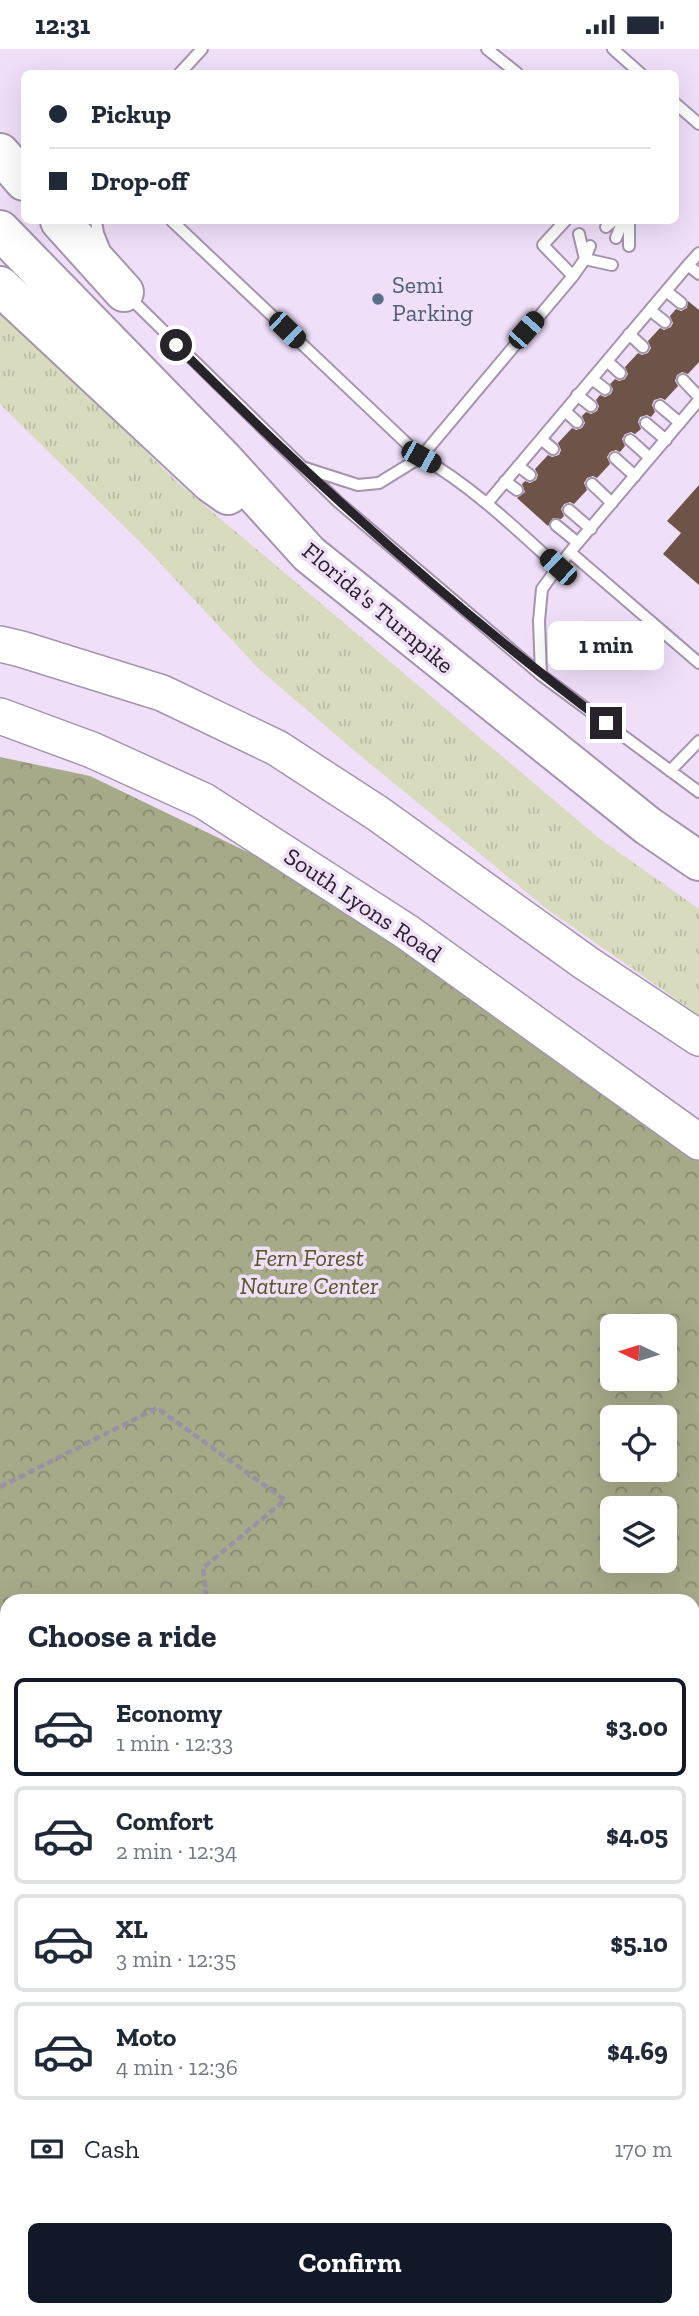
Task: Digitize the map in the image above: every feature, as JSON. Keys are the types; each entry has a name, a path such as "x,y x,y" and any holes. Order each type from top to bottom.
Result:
{"highway":[{"path":"0,153 21,178"},
{"path":"63,224 124,292"},
{"name":"Florida's Turnpike","path":"0,230 224,460 309,554 648,826 699,862"},
{"path":"0,286 211,483 309,554"}],"main road":[{"path":"0,644 162,693 276,748 377,813 586,963 699,1038"},
{"name":"South Lyons Road","path":"0,716 92,750 204,801 407,932 699,1142"}],"lane":[{"path":"183,70 202,49"},
{"path":"487,49 513,70"},
{"path":"613,49 636,70"},
{"path":"679,107 699,124"},
{"path":"96,224 124,292 299,466 541,675 699,792"},
{"path":"175,224 421,457 488,502 558,567"},
{"path":"562,224 543,245 573,276"},
{"path":"616,238 622,224"},
{"path":"629,224 629,246"},
{"path":"579,234 586,259"},
{"path":"299,466 358,485 379,483 421,457 573,276 586,259 590,246"},
{"path":"488,502 699,253"},
{"path":"586,259 600,256"},
{"path":"586,259 612,265"},
{"path":"688,265 699,274"},
{"path":"666,291 681,303"},
{"path":"650,310 665,322"},
{"path":"629,334 643,347"},
{"path":"607,361 620,373"},
{"path":"592,379 605,389"},
{"path":"541,675 539,621 542,589 699,398 683,380"},
{"path":"578,395 591,406"},
{"path":"660,406 680,423"},
{"path":"565,411 577,422"},
{"path":"646,423 666,440"},
{"path":"541,439 553,449"},
{"path":"630,440 650,458"},
{"path":"615,458 635,476"},
{"path":"518,466 530,475"},
{"path":"505,481 517,490"},
{"path":"592,484 612,503"},
{"path":"569,510 591,529"},
{"path":"556,525 574,548 699,663"},
{"path":"670,771 699,741"}],"path":[{"path":"0,1487 157,1408 285,1500 203,1568 206,1594"}],"green space":[{"path":"0,308 178,483 600,839 699,909 699,1015 547,909 258,668 142,544 0,404"},
{"name":"Fern Forest Nature Center","path":"0,757 90,776 254,855 699,1142 699,1594 0,1594"}],"building":[{"path":"688,301 699,310 699,362 688,374 682,372 677,375 675,381 678,386 665,400 654,400 652,405 655,412 651,417 640,417 638,422 641,429 635,434 625,434 622,439 625,446 620,452 610,452 607,457 610,464 597,478 587,478 584,483 587,490 574,504 564,504 561,509 564,516 561,519 553,518 548,526 517,498 525,492 522,484 536,480 538,475 535,469 548,455 559,455 561,450 558,443 572,428 582,428 585,423 582,416 586,412 591,414 597,411 599,406 596,400 600,395 605,397 611,394 613,389 610,384 615,379 625,379 628,374 625,367 638,353 648,353 651,348 648,341 660,328 664,330 671,327 673,323 670,316 676,309 681,311 687,308"},
{"path":"699,485 699,585 663,554 681,533 667,521"}],"place":[{"name":"Semi Parking","path":"378,299"}],"route":[{"path":"176,345 337,501 541,675 606,723"}]}
